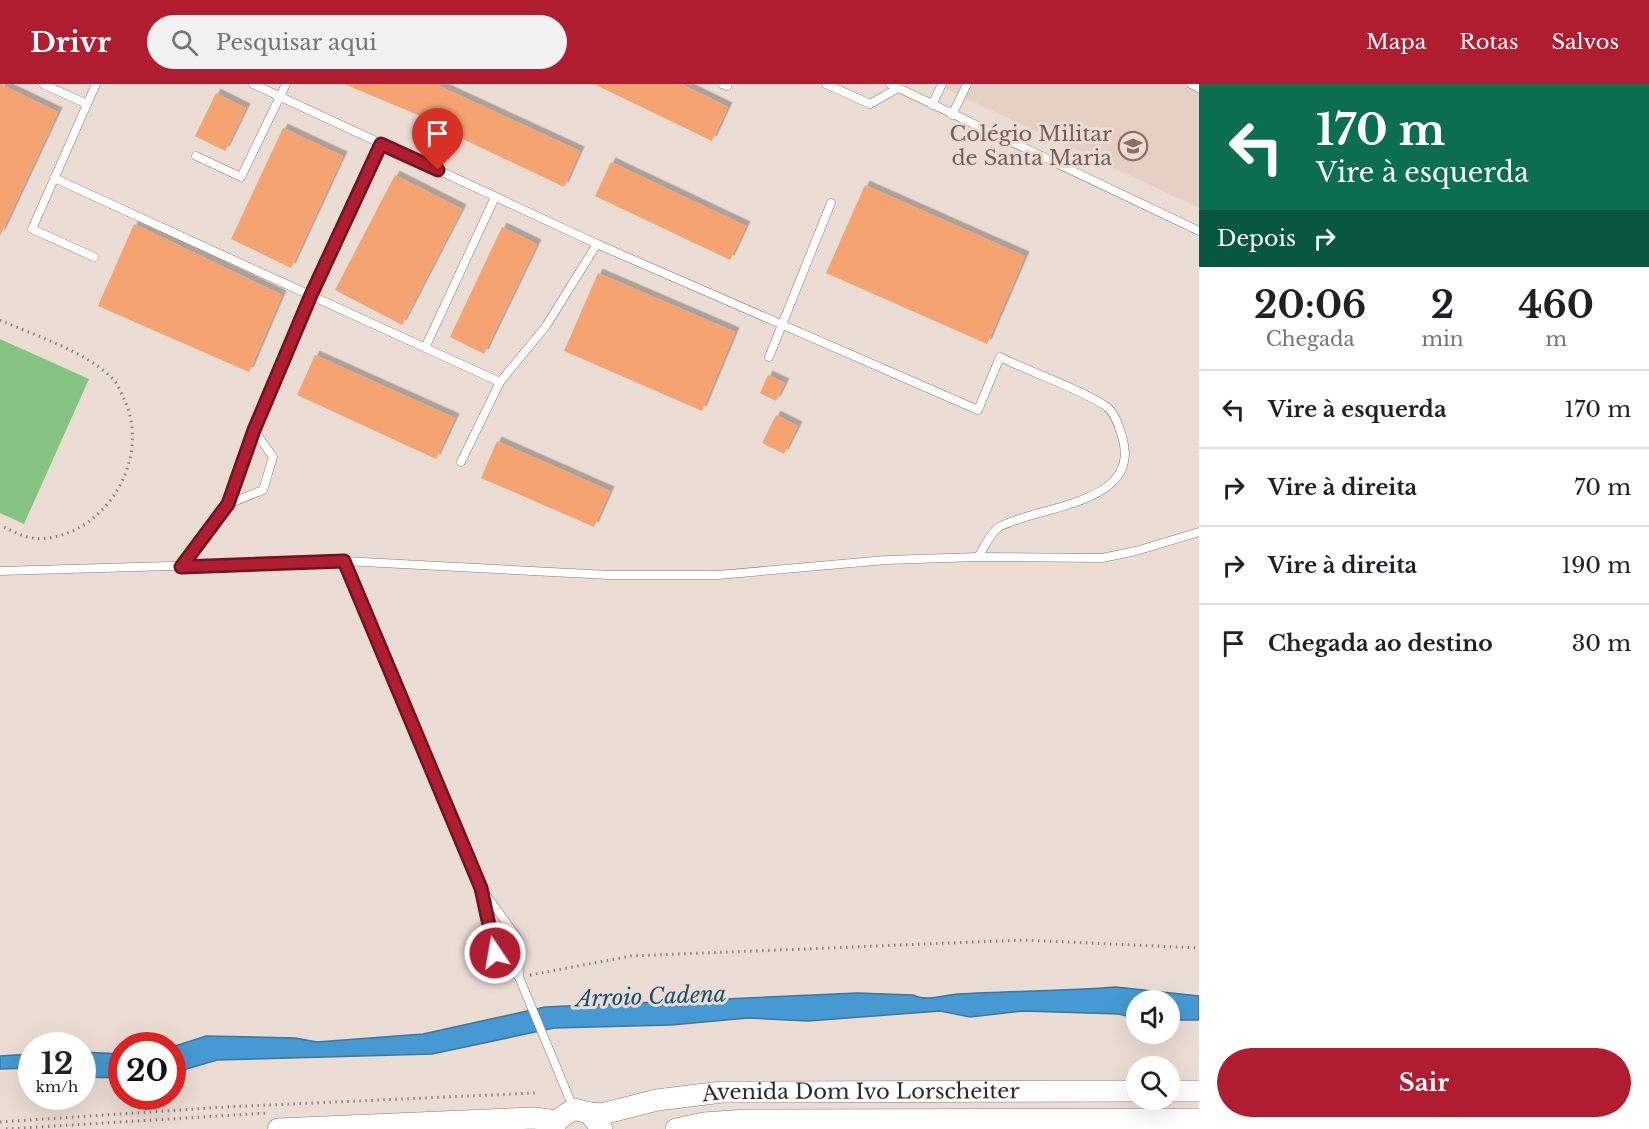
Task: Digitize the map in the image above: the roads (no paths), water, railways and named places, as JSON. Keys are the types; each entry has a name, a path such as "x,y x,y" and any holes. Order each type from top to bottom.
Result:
{"main road":[{"name":"Avenida Dom Ivo Lorscheiter","path":"278,1129 525,1118 555,1125 657,1100 722,1092 1126,1091"},
{"path":"1180,1091 1199,1091"},
{"name":"Avenida Dom Ivo Lorscheiter","path":"676,1129 705,1123 747,1120 1199,1119"}],"lane":[{"path":"43,84 87,104"},
{"path":"94,257 32,229 96,84"},
{"path":"253,84 597,244 978,410 1000,357 1107,406 1119,425 1125,449 1122,470 1112,485 1089,497 997,528 978,557"},
{"path":"196,156 241,177 286,84"},
{"path":"826,84 870,104 894,86 1199,231"},
{"path":"932,105 942,84"},
{"path":"952,115 967,84"},
{"path":"1191,84 1199,88"},
{"path":"181,567 228,504 254,430 311,295 381,144"},
{"path":"54,178 500,382"},
{"path":"425,348 495,197"},
{"path":"769,357 831,203"},
{"path":"461,462 500,382 546,326 597,244"},
{"path":"228,504 263,490 273,457 254,430"},
{"path":"0,571 344,561 609,575 718,575 886,560 978,557 1102,558 1136,551 1199,531"},
{"path":"344,561 481,888 495,953 519,977"},
{"path":"481,888 518,939 519,977 555,1064 588,1117"}],"water":[{"name":"Arroio Cadena","path":"1116,987 1144,990 1126,990 1126,1016 1023,1011 970,1017 940,1011 808,1021 748,1018 671,1025 554,1028 432,1054 217,1060 186,1069 186,1042 206,1036 295,1038 317,1042 423,1034 545,1007 857,993 913,995 929,998 958,994"},
{"name":"Arroio Cadena","path":"1180,994 1199,996 1199,1020 1180,1020"},
{"path":"96,1053 108,1053 108,1078 96,1077"},
{"path":"18,1055 18,1068 0,1069 0,1056"}],"place":[{"name":"Colégio Militar de Santa Maria","path":"1133,146"}]}
